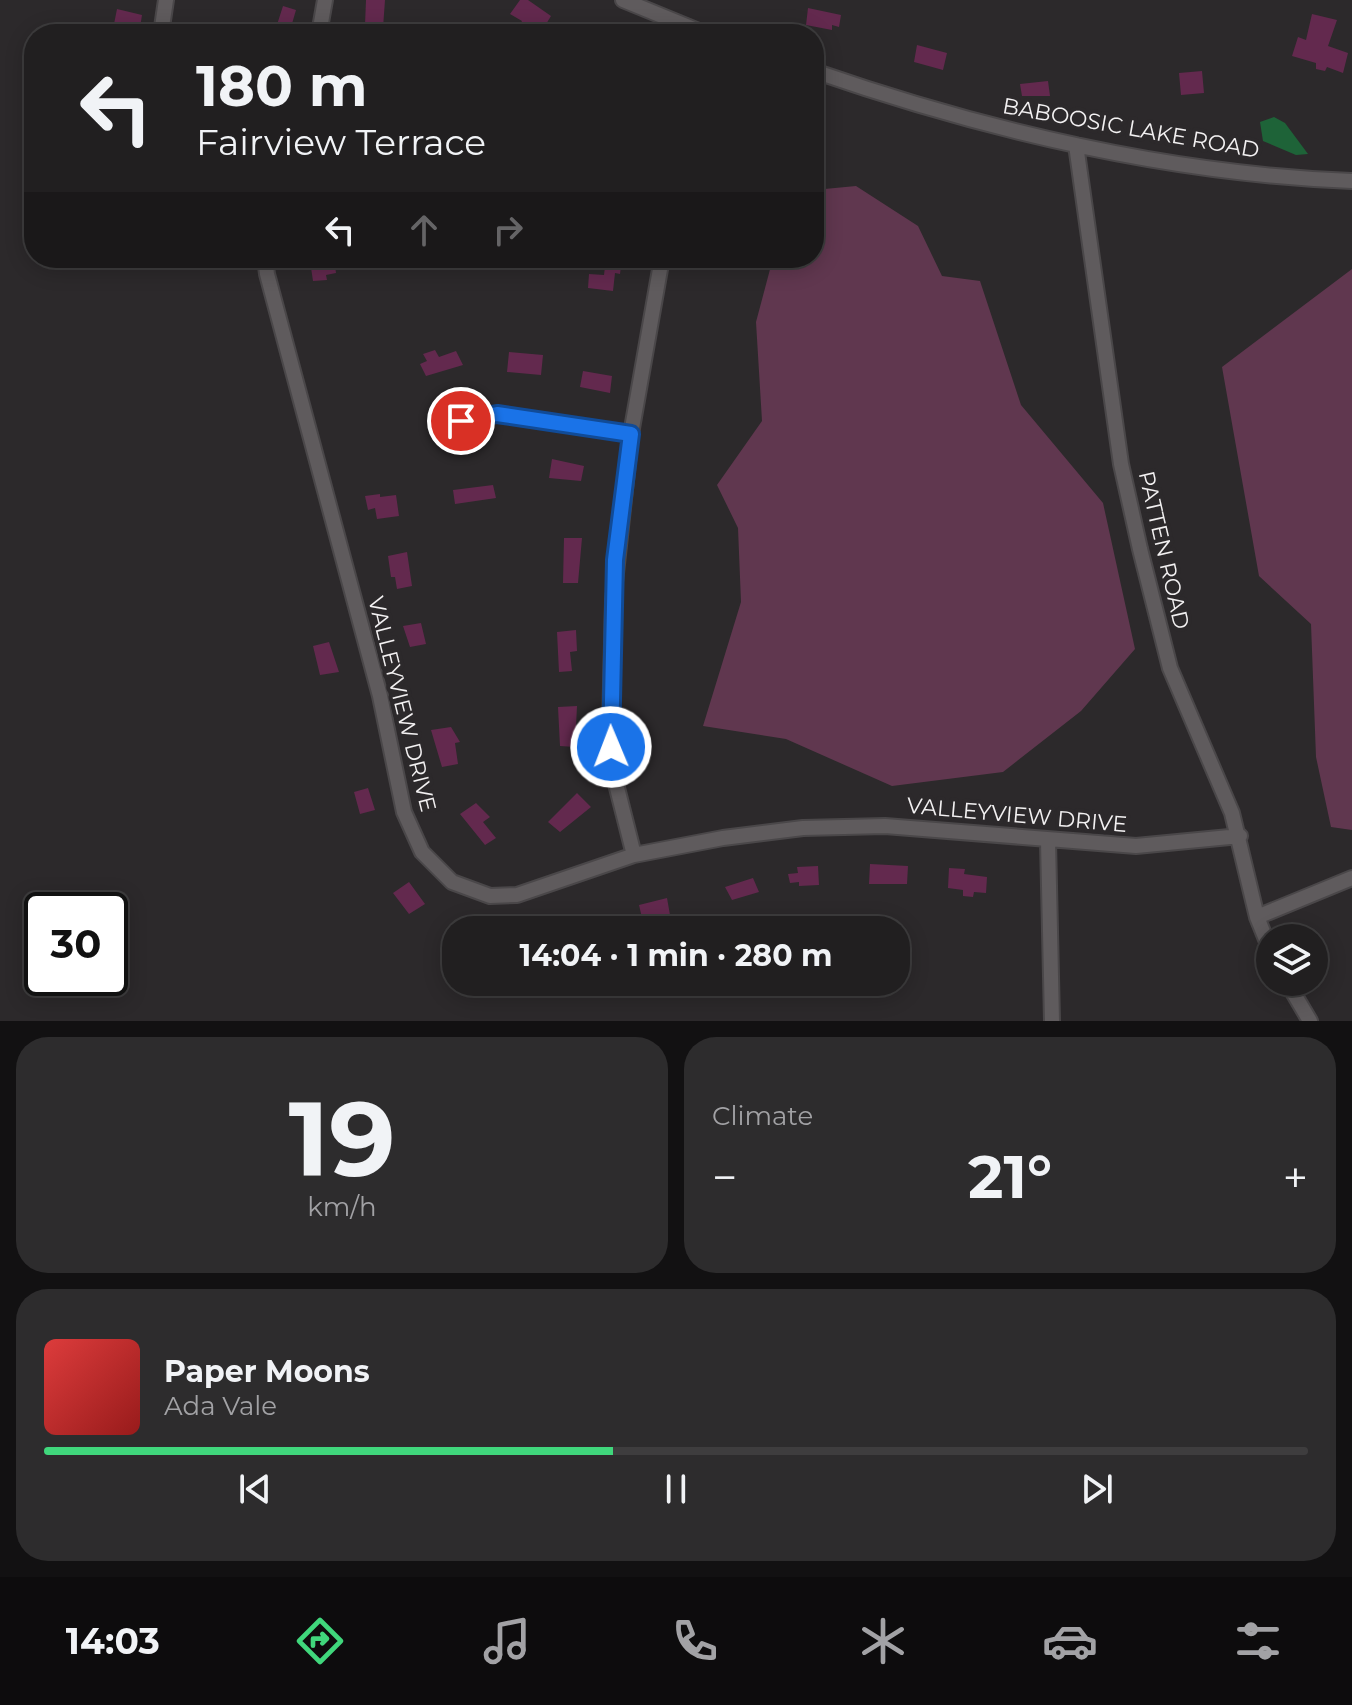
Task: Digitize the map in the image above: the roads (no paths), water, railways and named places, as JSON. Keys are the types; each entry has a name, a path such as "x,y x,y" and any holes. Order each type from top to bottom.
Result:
{"street":[{"path":"162,24 166,0"},
{"path":"321,24 325,0"},
{"path":"623,0 682,24"},
{"name":"BABOOSIC LAKE ROAD","path":"824,74 976,122 1076,145 1275,175 1352,181"},
{"name":"PATTEN ROAD","path":"1076,145 1119,450 1134,522 1170,668 1240,836 1260,924"},
{"name":"VALLEYVIEW DRIVE","path":"268,268 380,696 404,812 422,852 452,882 477,893 504,897 557,884 634,855 763,831 844,826 926,829 1136,846 1240,836"},
{"path":"634,855 612,768 610,726 615,560 631,434 660,268"},
{"path":"461,421 497,414 631,434"},
{"path":"1048,841 1052,1021"},
{"path":"1257,917 1352,878"},
{"path":"1295,996 1310,1021"}]}
